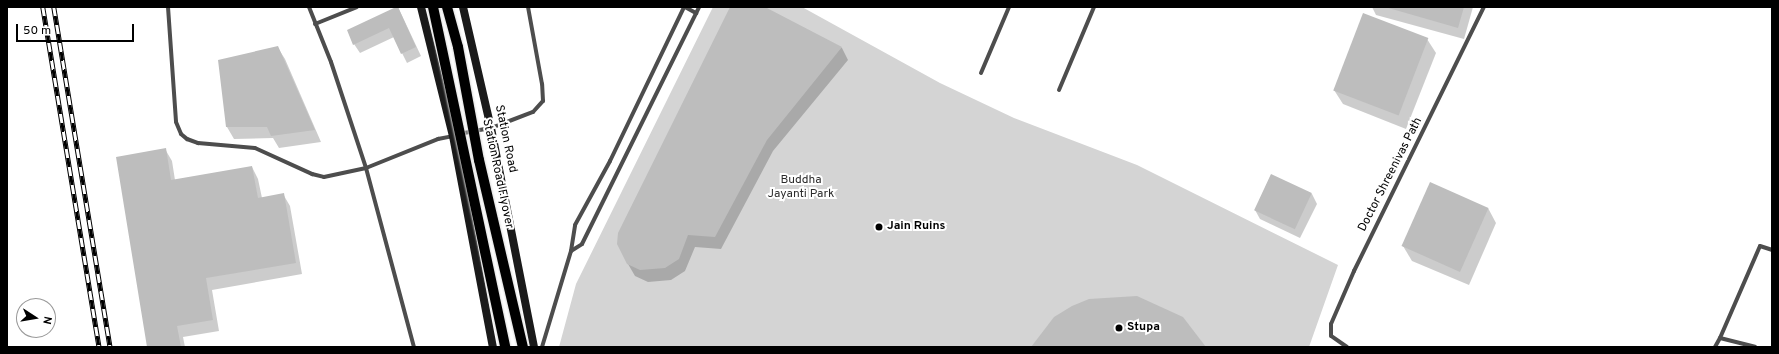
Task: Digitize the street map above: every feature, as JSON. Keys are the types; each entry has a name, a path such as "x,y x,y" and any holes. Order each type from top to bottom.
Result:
{"main road":[{"path":"420,7 453,136 474,257 493,347"},
{"path":"433,7 505,347"},
{"name":"Station Road Flyover","path":"447,7 523,347"},
{"name":"Station Road","path":"462,7 491,128 534,347"}],"street":[{"path":"168,7 176,122 181,134 198,144 255,148 267,152 312,174 324,177 366,168 438,138 491,128 533,112 543,101 542,84 528,7"},
{"path":"309,7 366,168 414,347"},
{"path":"315,24 357,7"},
{"path":"542,347 571,251 575,225 627,128 684,7 696,13"},
{"path":"571,251 582,244 699,7"},
{"path":"981,73 1009,7"},
{"path":"1059,90 1094,7"},
{"name":"Doctor Shreenivas Path","path":"1347,347 1331,336 1331,324 1354,271 1484,7"},
{"path":"1716,347 1760,246 1772,250"},
{"path":"1720,338 1755,347"}],"green space":[{"name":"Buddha Jayanti Park","path":"713,7 802,7 940,83 1014,118 1137,165 1338,265 1309,347 559,347 576,284"}],"building":[{"path":"398,7 416,47 401,54 389,28 353,45 347,30"},
{"path":"730,7 765,7 842,47 767,140 715,237 688,235 679,259 665,268 640,270 627,264 617,244 618,233"},
{"path":"1385,7 1464,7 1458,28"},
{"path":"1363,13 1428,38 1399,116 1333,90"},
{"path":"278,46 315,130 271,136 267,127 226,127 218,60"},
{"path":"166,148 171,180 252,166 258,198 284,193 296,263 206,278 213,320 177,326 181,347 147,347 116,157"},
{"path":"1271,174 1312,193 1295,229 1254,210"},
{"path":"1430,182 1488,208 1460,272 1402,246"},
{"name":"Stupa","path":"1137,296 1183,317 1206,347 1031,347 1054,317 1072,306 1089,299"}],"railway":[{"path":"43,7 99,347"},
{"path":"54,7 110,347"}],"place":[{"name":"Jain Ruins","path":"879,227"},
{"name":"Stupa","path":"1119,328"}]}
